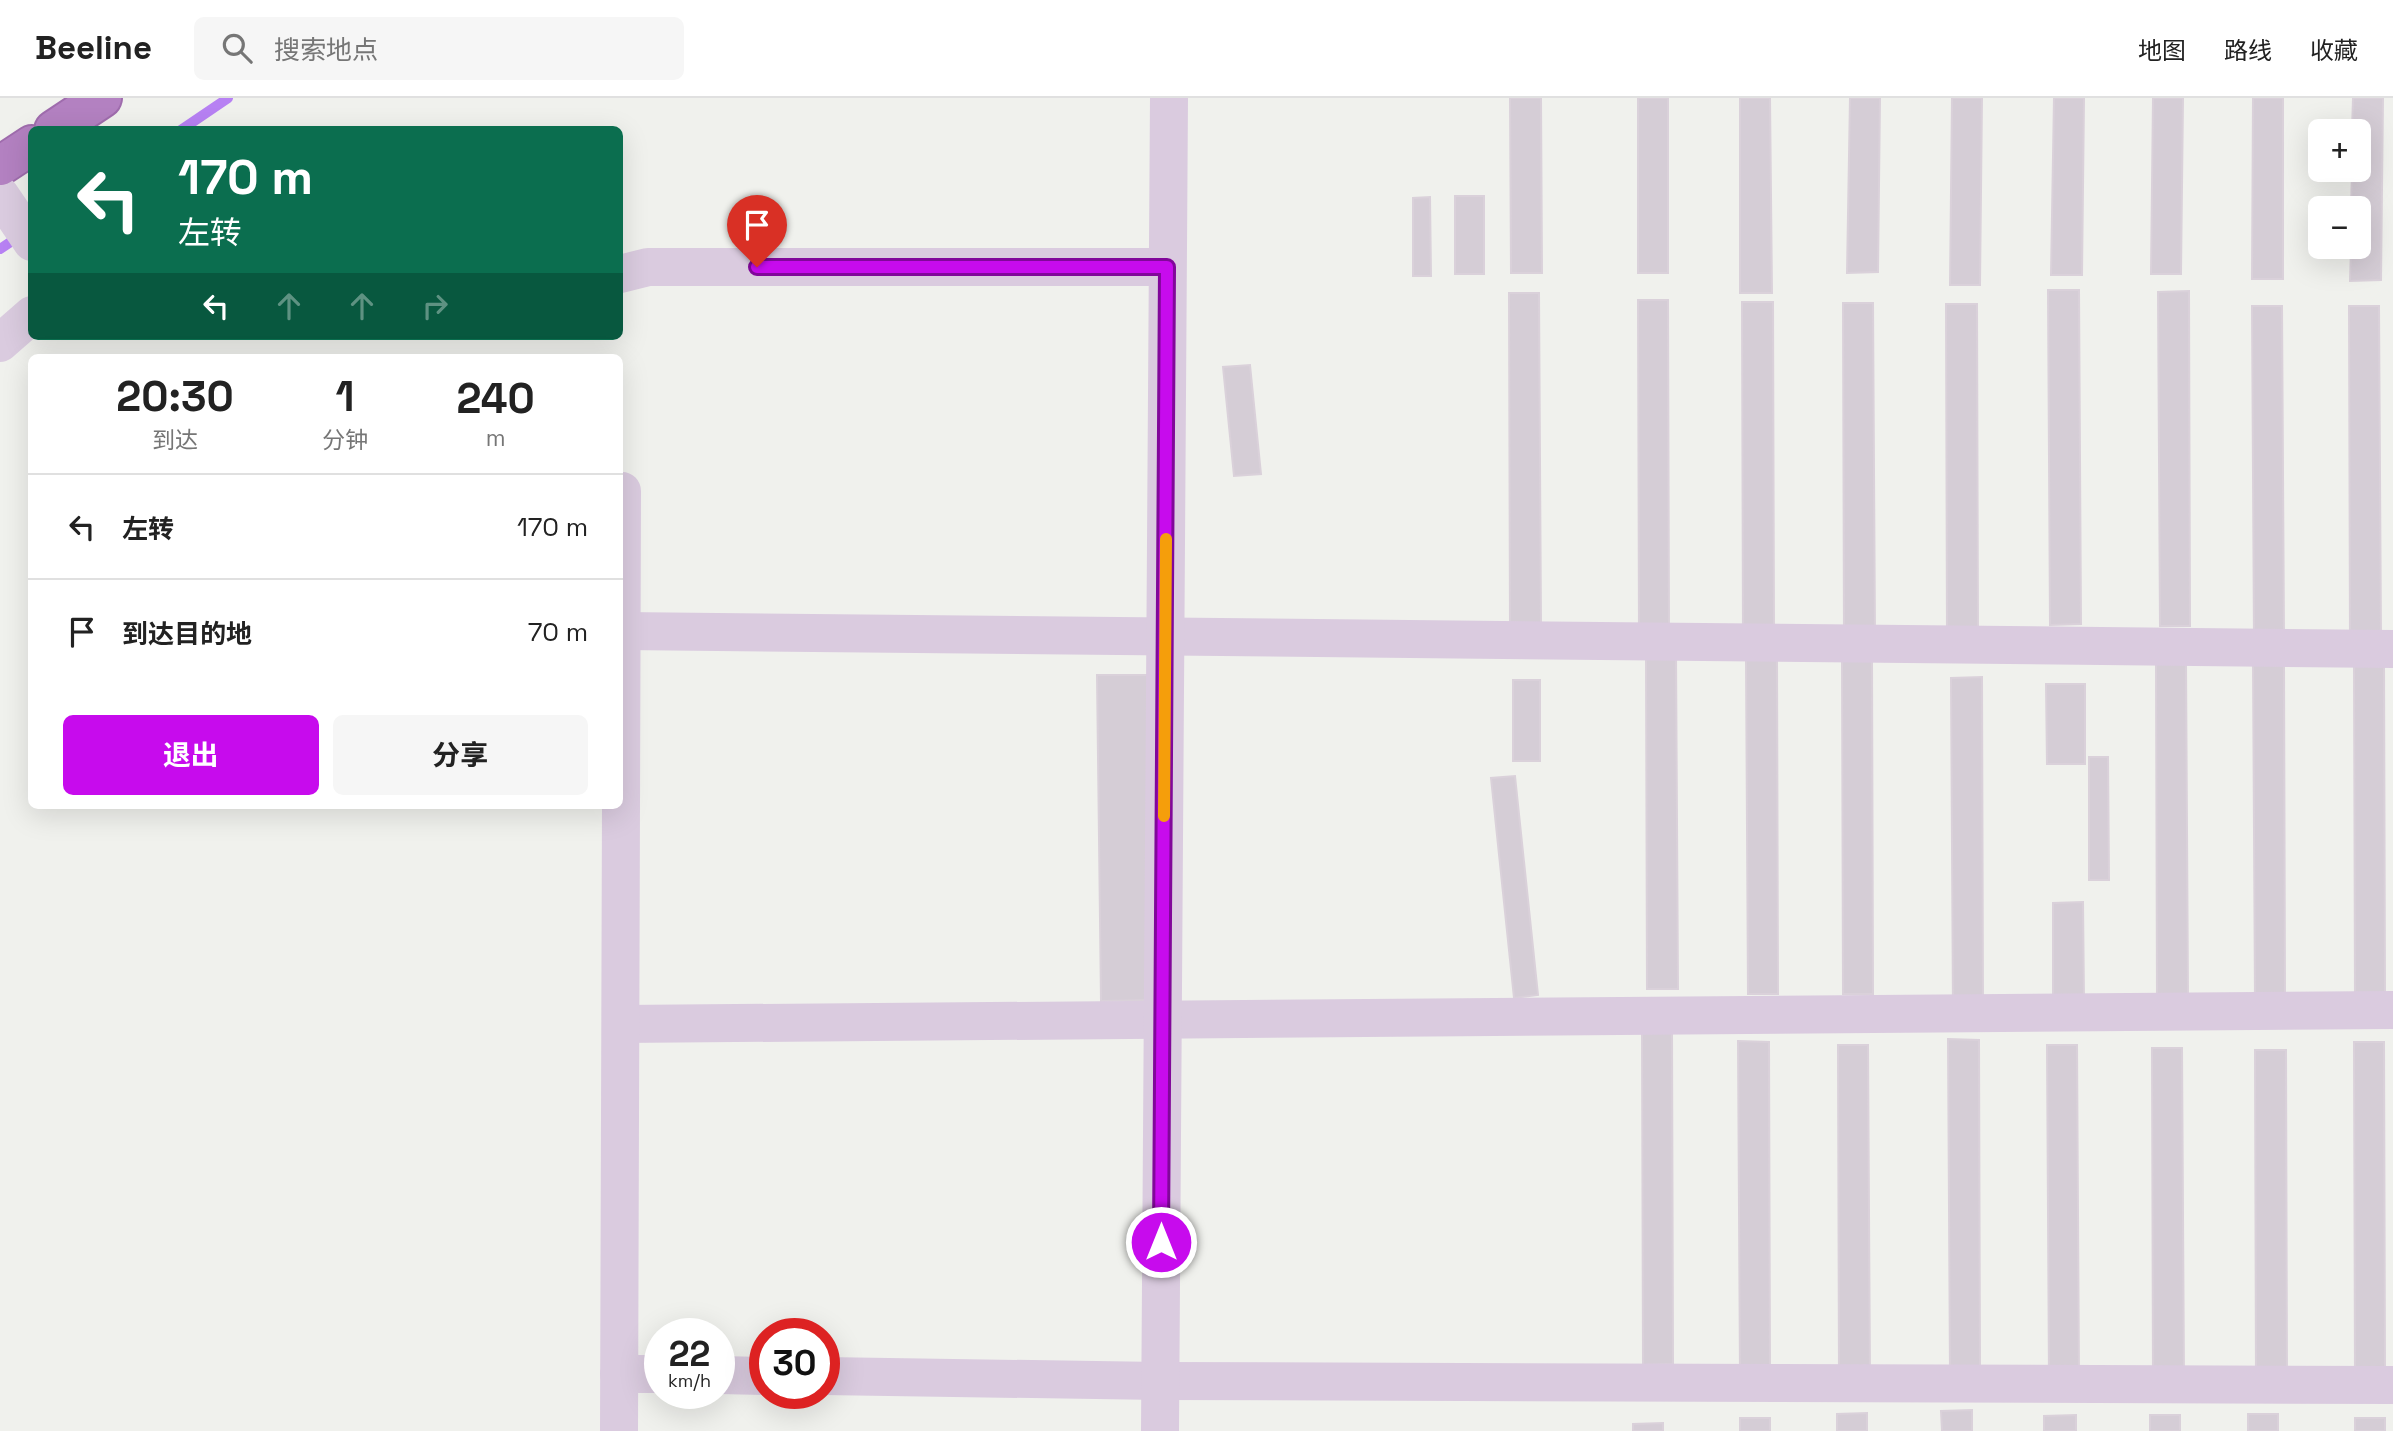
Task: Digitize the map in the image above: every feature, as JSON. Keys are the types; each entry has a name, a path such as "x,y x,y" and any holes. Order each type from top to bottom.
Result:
{"highway":[{"path":"60,126 102,98"},
{"path":"0,166 28,148"}],"street":[{"path":"1160,1431 1168,98"},
{"path":"0,195 28,236"},
{"path":"623,273 648,267 1167,267"},
{"path":"0,343 28,318"},
{"path":"623,631 2393,649"},
{"path":"619,1431 622,809"},
{"path":"621,1024 2393,1010"},
{"path":"619,1374 644,1374"},
{"path":"840,1377 1160,1381 2393,1385"}],"building":[{"path":"1510,98 1541,98 1542,273 1511,273"},
{"path":"1638,98 1668,98 1668,273 1638,273"},
{"path":"1740,98 1770,98 1772,293 1740,293"},
{"path":"1850,98 1880,98 1878,272 1847,273"},
{"path":"1952,98 1982,98 1980,285 1950,285"},
{"path":"2054,98 2084,98 2082,275 2051,275"},
{"path":"2153,98 2183,98 2181,274 2151,274"},
{"path":"2253,98 2283,98 2283,279 2252,279"},
{"path":"2353,98 2383,98 2381,280 2350,281 2351,259 2371,259 2371,196 2351,196 2352,182 2371,182 2371,119 2352,119"},
{"path":"1455,196 1484,196 1484,274 1455,274"},
{"path":"1430,197 1431,276 1413,276 1413,198"},
{"path":"2048,290 2079,290 2081,624 2050,625"},
{"path":"2189,291 2190,626 2160,626 2158,292"},
{"path":"1509,293 1539,293 1541,627 1510,627"},
{"path":"1638,300 1668,300 1669,634 1639,635"},
{"path":"1742,302 1773,302 1774,637 1743,637"},
{"path":"1843,303 1873,303 1875,637 1844,637"},
{"path":"1946,304 1977,304 1978,638 1947,638"},
{"path":"2252,306 2282,306 2284,640 2254,641"},
{"path":"2349,306 2379,306 2381,640 2350,641"},
{"path":"1250,365 1261,474 1234,476 1223,367"},
{"path":"1646,655 1676,655 1678,989 1647,989"},
{"path":"1777,659 1778,994 1748,994 1746,660"},
{"path":"1842,660 1872,660 1873,994 1843,994"},
{"path":"2156,663 2186,663 2188,997 2157,997"},
{"path":"2253,663 2284,664 2285,998 2255,998"},
{"path":"2384,663 2385,998 2355,998 2354,664"},
{"path":"1097,675 1148,675 1152,1000 1101,1001"},
{"path":"1982,677 1983,1012 1953,1012 1951,678"},
{"path":"1513,680 1540,680 1540,761 1513,761"},
{"path":"2046,684 2085,684 2085,764 2047,764"},
{"path":"2089,757 2108,757 2109,880 2089,880"},
{"path":"1515,776 1538,995 1514,998 1491,778"},
{"path":"2083,902 2084,1002 2053,1003 2053,903"},
{"path":"1642,1030 1672,1031 1673,1364 1643,1365"},
{"path":"1948,1039 1979,1040 1980,1373 1950,1374"},
{"path":"1738,1041 1769,1042 1770,1376 1740,1376"},
{"path":"2354,1042 2384,1042 2385,1376 2355,1377"},
{"path":"1838,1045 1868,1045 1870,1379 1839,1379"},
{"path":"2047,1045 2077,1045 2079,1379 2049,1380"},
{"path":"2152,1048 2182,1048 2184,1382 2153,1382"},
{"path":"2255,1050 2286,1050 2287,1384 2256,1384"},
{"path":"1972,1410 1972,1431 1942,1431 1941,1411"},
{"path":"1867,1413 1867,1431 1837,1431 1837,1414"},
{"path":"2248,1414 2278,1414 2278,1431 2248,1431"},
{"path":"2076,1415 2076,1431 2044,1431 2044,1416"},
{"path":"2150,1415 2180,1415 2180,1431 2150,1431"},
{"path":"1740,1418 1770,1418 1770,1431 1740,1431"},
{"path":"2355,1418 2385,1418 2385,1431 2355,1431"},
{"path":"1663,1423 1663,1431 1633,1431 1633,1424"}],"waterway":[{"path":"187,126 228,98"},
{"path":"0,249 21,235"}],"slow traffic":[{"path":"1164,816 1166,539"}],"route":[{"path":"757,267 1167,267 1161,1242"}]}
